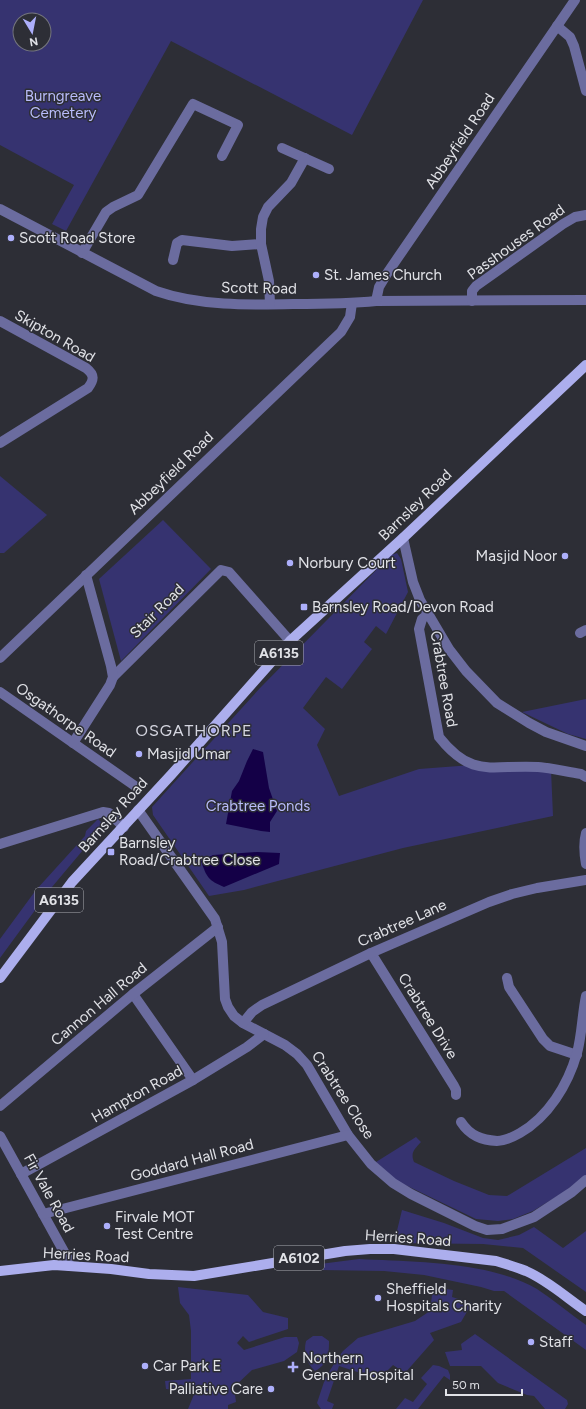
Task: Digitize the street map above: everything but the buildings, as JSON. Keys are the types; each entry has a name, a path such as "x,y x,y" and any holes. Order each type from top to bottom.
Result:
{"main road":[{"name":"Barnsley Road","path":"0,978 72,882 124,827 290,641 403,538 586,365"},
{"name":"Herries Road","path":"0,1271 47,1266 69,1266 111,1268 149,1274 194,1276 344,1250 394,1249 496,1261 512,1266 527,1271 586,1311"}],"street":[{"name":"Abbeyfield Road","path":"376,301 379,287 388,272 575,0"},
{"path":"557,26 570,37 574,46 586,91"},
{"path":"82,253 106,212 138,195 193,104 238,125 222,156"},
{"path":"282,148 329,169"},
{"path":"270,304 269,281 261,244 263,216 268,207 291,183 305,158"},
{"name":"Scott Road","path":"2,214 156,291 173,297 198,301 230,304 270,304 352,303 376,301 586,300"},
{"name":"Passhouses Road","path":"472,301 472,291 476,286 562,224 575,217 586,215"},
{"path":"173,260 177,243 182,240 232,246 261,244"},
{"name":"Abbeyfield Road","path":"0,658 341,332 350,317 352,303"},
{"name":"Skipton Road","path":"0,321 86,368 92,372 93,378 92,383 88,388 0,443"},
{"path":"403,538 413,582 420,600 466,671 497,703 528,723 546,732 586,746"},
{"name":"Stair Road","path":"73,743 104,696 113,677 221,570 229,572 290,641"},
{"path":"86,575 113,677"},
{"name":"Crabtree Road","path":"428,614 422,618 419,629 439,737 449,749 458,757 472,765 487,768 540,767 581,774 586,777"},
{"name":"Osgathorpe Road","path":"0,692 135,786"},
{"name":"Crabtree Close","path":"138,810 215,919 222,942 226,999 234,1016 243,1023 298,1054 307,1065 348,1135 371,1164 393,1183 411,1194 474,1226 487,1230 502,1229 534,1217 572,1192 586,1180"},
{"path":"0,844 103,812 109,813 124,827"},
{"path":"586,833 584,840 586,864"},
{"name":"Crabtree Lane","path":"243,1023 252,1012 262,1005 371,953 489,902 512,894 537,888 586,880"},
{"name":"Cannon Hall Road","path":"0,1106 133,994 218,927"},
{"name":"Crabtree Drive","path":"371,953 454,1086 456,1095"},
{"path":"507,978 509,987 543,1040 550,1046 577,1055"},
{"path":"133,994 193,1080"},
{"path":"461,1122 466,1130 475,1136 486,1140 500,1141 519,1134 529,1128 542,1116 568,1077 577,1055 586,996"},
{"name":"Hampton Road","path":"20,1174 193,1080 247,1047 264,1034"},
{"name":"Goddard Hall Road","path":"43,1214 348,1135"},
{"name":"Fir Vale Road","path":"0,1136 68,1259 69,1266"}],"green space":[{"name":"Burngreave Cemetery","path":"0,0 423,0 352,135 171,41 66,231 52,224 74,185 0,145"},
{"path":"0,476 47,515 4,553 0,553"},
{"path":"163,520 211,569 121,661 99,579"},
{"name":"Crabtree Ponds","path":"397,553 401,559 408,592 386,634 376,626 364,642 372,649 342,689 326,677 303,708 325,729 317,745 339,796 419,769 472,765 551,770 553,816 403,848 244,890 209,896 153,815 152,807 260,688 391,555"},
{"path":"586,699 586,739 568,734 522,712"},
{"path":"98,819 104,825 52,887 0,958 0,939 36,890 85,836 86,831"},
{"path":"416,1137 421,1142 413,1153 414,1162 454,1181 489,1195 507,1196 586,1148 586,1175 564,1192 533,1211 513,1219 498,1221 476,1219 397,1181 376,1162"},
{"path":"402,1210 444,1223 483,1238 498,1240 519,1235 534,1227 563,1248 586,1231 586,1292 523,1248 483,1244 394,1243"},
{"path":"359,1259 427,1262 474,1268 518,1280 537,1289 586,1325 586,1350 504,1291 494,1291 424,1275 384,1271 319,1270 320,1264"},
{"path":"178,1287 248,1295 263,1312 288,1318 288,1329 249,1342 243,1336 237,1343 244,1350 285,1337 297,1337 299,1343 297,1352 284,1361 252,1370 234,1387 236,1402 228,1405 228,1409 188,1409 195,1392 166,1389 165,1381 191,1379 191,1331 189,1315 180,1303"},
{"path":"433,1287 453,1290 452,1297 472,1303 461,1322 430,1333 434,1340 405,1373 393,1365 379,1379 339,1366 327,1401 334,1404 332,1409 321,1409 317,1403 325,1379 343,1351 358,1338 415,1321 430,1311"},
{"path":"475,1334 567,1400 568,1404 565,1409 545,1409 534,1396 527,1395 498,1383 481,1366 450,1366 445,1352 462,1350 461,1344"},
{"path":"313,1336 322,1336 329,1341 327,1359 323,1365 315,1371 308,1361 305,1353 306,1341"},
{"path":"433,1365 448,1370 450,1380 444,1376 418,1409 396,1409 405,1398 413,1402 427,1384 421,1378"}],"shaded area":[{"path":"253,749 263,752 269,788 277,811 270,822 270,832 226,824 232,791 239,781"},
{"path":"257,852 280,853 279,864 224,887 209,878 201,861 213,855"}],"place":[{"name":"Scott Road Store","path":"11,238"},
{"name":"St. James Church","path":"316,275"},
{"name":"Masjid Noor","path":"565,556"},
{"name":"Norbury Court","path":"290,563"},
{"name":"Barnsley Road/Devon Road","path":"304,607"},
{"name":"Masjid Umar","path":"139,754"},
{"name":"Barnsley Road/Crabtree Close","path":"111,852"},
{"name":"Firvale MOT Test Centre","path":"107,1226"},
{"name":"Sheffield Hospitals Charity","path":"378,1298"},
{"name":"Staff","path":"531,1342"},
{"name":"Car Park E","path":"145,1366"},
{"name":"Northern General Hospital","path":"293,1367"},
{"name":"Palliative Care","path":"271,1389"}],"district":[{"name":"OSGATHORPE","path":"194,730"}]}
